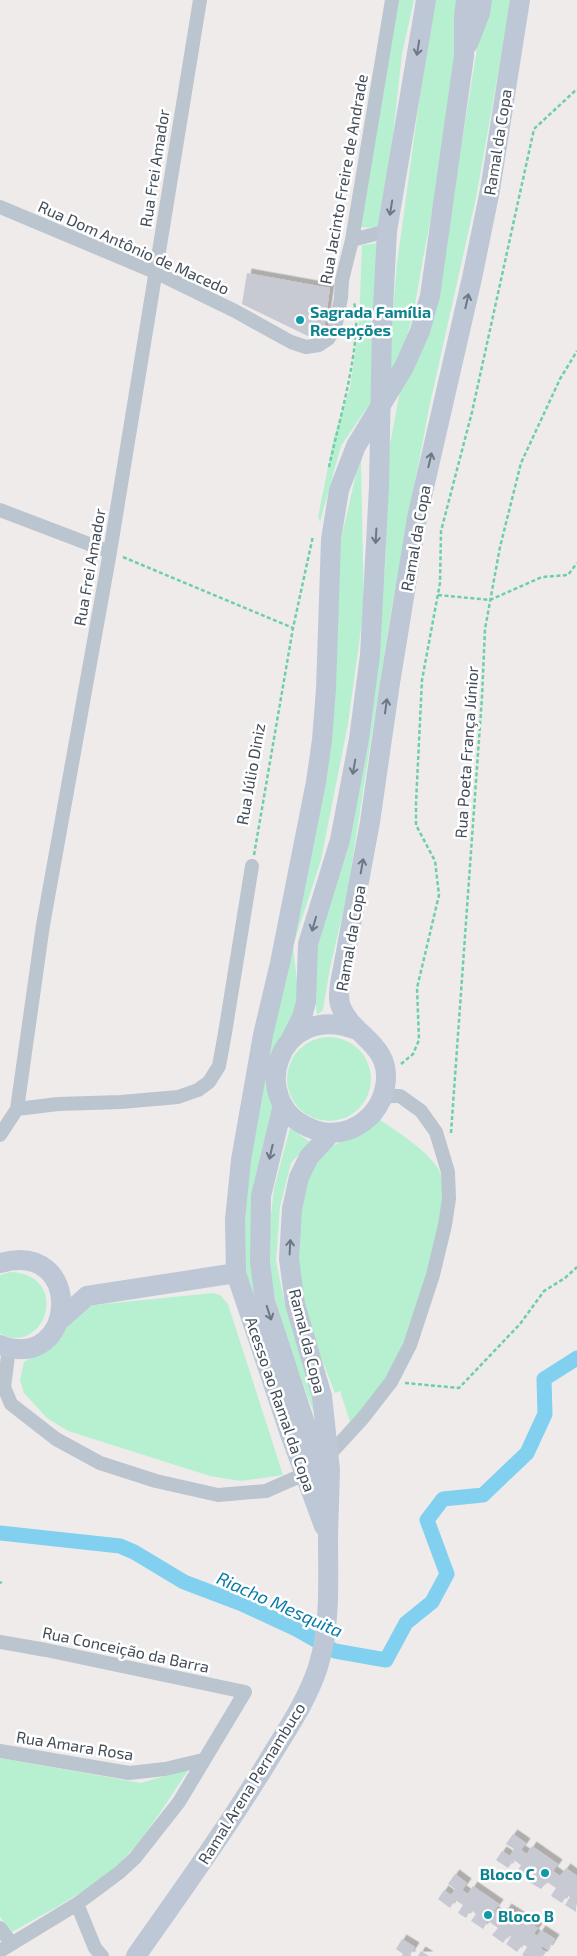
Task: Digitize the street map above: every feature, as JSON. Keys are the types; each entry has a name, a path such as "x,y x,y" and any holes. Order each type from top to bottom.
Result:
{"main road":[{"name":"Ramal da Copa","path":"288,1044 296,1030 306,1002 308,944 340,840 359,739 370,655 379,487 382,327 387,231 426,0"},
{"path":"60,1320 87,1296 236,1273 235,1220 240,1168 266,1072 322,740 326,689 331,539 339,490 356,446 404,367 420,331 430,296 464,56 466,0"},
{"path":"464,56 480,13 482,0"},
{"name":"Ramal da Copa","path":"328,1536 330,1470 322,1396 296,1304 289,1259 292,1209 299,1177 309,1157 331,1133 346,1131 361,1124 373,1114 381,1101 386,1085 385,1069 380,1053 370,1040 357,1030 340,1006 341,978 370,822 417,518 472,278 488,198 520,0"},
{"path":"266,1072 280,1058 288,1044 300,1032 314,1025 336,1024 357,1030"},
{"path":"266,1072 277,1090 283,1105 292,1117 303,1126 316,1131 331,1133"},
{"name":"Ramal da Copa","path":"283,1105 261,1196 260,1262 265,1301 299,1432"},
{"path":"0,1263 13,1260 28,1261 42,1267 53,1277 87,1296"},
{"name":"Acesso ao Ramal da Copa","path":"236,1273 299,1432 328,1536"},
{"path":"5,1346 29,1348 42,1342 53,1333 60,1320 63,1306 60,1291 53,1277"},
{"name":"Ramal Arena Pernambuco","path":"136,1956 234,1816 303,1701 318,1667 325,1628 328,1591 328,1536"}],"street":[{"name":"Rua Frei Amador","path":"0,1136 17,1109 44,925 110,552 200,0"},
{"name":"Rua Jacinto Freire de Andrade","path":"306,347 319,345 328,339 335,328 341,298 342,280 352,240 392,0"},
{"name":"Rua Dom Antônio de Macedo","path":"0,207 155,272 291,342 306,347"},
{"path":"352,240 387,231"},
{"path":"0,510 110,552"},
{"path":"17,1109 58,1104 121,1102 178,1097 198,1090 209,1082 219,1066 252,866"},
{"path":"5,1346 4,1387 11,1404 56,1439 100,1463 156,1481 218,1495 266,1491 300,1476 329,1456 363,1418 391,1382 410,1345 433,1275 448,1208 448,1172 436,1132 421,1111 400,1096 390,1096 381,1101"},
{"name":"Rua Conceição da Barra","path":"0,1642 245,1692 204,1760"},
{"name":"Rua Amara Rosa","path":"0,1751 129,1773 204,1760"},
{"path":"0,1928 5,1947 77,1904 120,1872 134,1858 179,1802 204,1760"},
{"path":"77,1904 90,1937 102,1956"}],"path":[{"path":"385,1069 403,1064 413,1054 419,1040 417,988 439,895 436,860 416,825 416,810 422,680 440,583 440,531 472,412 534,129 577,89"},
{"path":"327,476 350,371 355,339 355,305 342,280"},
{"name":"Rua Poeta França Júnior","path":"450,1142 482,697 484,629 500,547 521,463 560,379 577,351"},
{"name":"Rua Júlio Diniz","path":"252,866 292,628 314,533"},
{"path":"110,552 292,628"},
{"path":"438,595 490,600 542,577 568,575 577,563"},
{"path":"391,1382 460,1388 520,1324 544,1291 565,1278 577,1267"}],"green space":[{"path":"395,0 414,0 402,54 392,144 379,228 360,227"},
{"path":"433,0 459,0 447,134 413,316 400,359 341,446 320,522 318,517 334,437 350,388 359,326 362,245 380,243 370,336 382,344 392,321 397,263"},
{"path":"489,0 511,0 476,198 429,408 390,618 347,895 330,968 323,1010 317,1015 312,968 331,898 347,852 376,649 385,568 389,449 401,386 434,315 478,42"},
{"path":"365,435 361,463 364,607 348,724 321,860 293,946 298,991 292,1025 274,1048 266,1085 277,1106 259,1315 247,1288 242,1231 246,1155 294,912 334,570"},
{"path":"329,1037 345,1040 359,1049 368,1063 371,1079 368,1095 359,1109 345,1118 329,1121 313,1118 299,1109 290,1095 287,1079 290,1063 299,1049 313,1040"},
{"path":"380,1120 413,1143 435,1165 440,1172 443,1186 442,1204 433,1251 405,1338 380,1389 351,1425 340,1391 335,1393 308,1324 297,1276 297,1234 310,1171 326,1148 337,1144"},
{"path":"290,1128 310,1142 291,1163 280,1207 276,1261 285,1305 312,1388 320,1429 286,1339 274,1294 270,1264 269,1233 274,1188"},
{"path":"10,1272 29,1276 41,1286 46,1299 46,1312 40,1325 30,1334 16,1338 0,1334 0,1275"},
{"path":"213,1293 220,1295 228,1304 283,1475 241,1481 210,1476 68,1431 47,1418 24,1393 20,1380 24,1362 52,1346 76,1316 86,1308 94,1305"},
{"path":"0,1758 141,1783 189,1769 150,1828 115,1868 80,1893 12,1932 0,1917"}],"building":[{"name":"Sagrada Família Recepções","path":"247,273 330,288 323,337 316,340 242,304"},
{"name":"Bloco C","path":"513,1834 526,1843 521,1850 527,1854 532,1846 558,1864 553,1871 560,1876 566,1868 577,1876 576,1912 565,1905 570,1897 567,1895 562,1903 551,1896 556,1888 547,1882 541,1889 529,1882 534,1874 530,1871 524,1878 516,1873 521,1865 514,1860 508,1868 496,1860 502,1851 510,1856 514,1849 506,1844"},
{"name":"Bloco B","path":"455,1874 467,1883 462,1890 468,1894 473,1886 499,1904 494,1911 502,1916 507,1908 521,1917 517,1923 521,1926 525,1920 538,1928 534,1933 537,1936 541,1930 555,1939 548,1950 542,1946 541,1949 546,1952 543,1956 522,1955 527,1947 523,1944 517,1952 506,1944 511,1937 509,1935 503,1943 492,1935 498,1928 488,1921 483,1929 471,1921 476,1914 471,1910 466,1918 458,1913 463,1905 455,1900 450,1908 438,1899 444,1890 451,1895 455,1889 448,1884"},
{"path":"402,1939 415,1947 410,1955 412,1956 402,1956 403,1954 396,1949"},
{"path":"421,1951 429,1956 418,1956"}],"waterway":[{"name":"Riacho Mesquita","path":"0,1533 120,1546 134,1552 184,1582 242,1604 296,1629 335,1651 386,1660 406,1623 432,1602 447,1574 427,1520 443,1499 483,1495 527,1453 545,1414 544,1379 577,1358"}],"place":[{"name":"Sagrada Família Recepções","path":"300,320"},
{"name":"Bloco C","path":"545,1873"},
{"name":"Bloco B","path":"488,1915"}]}
